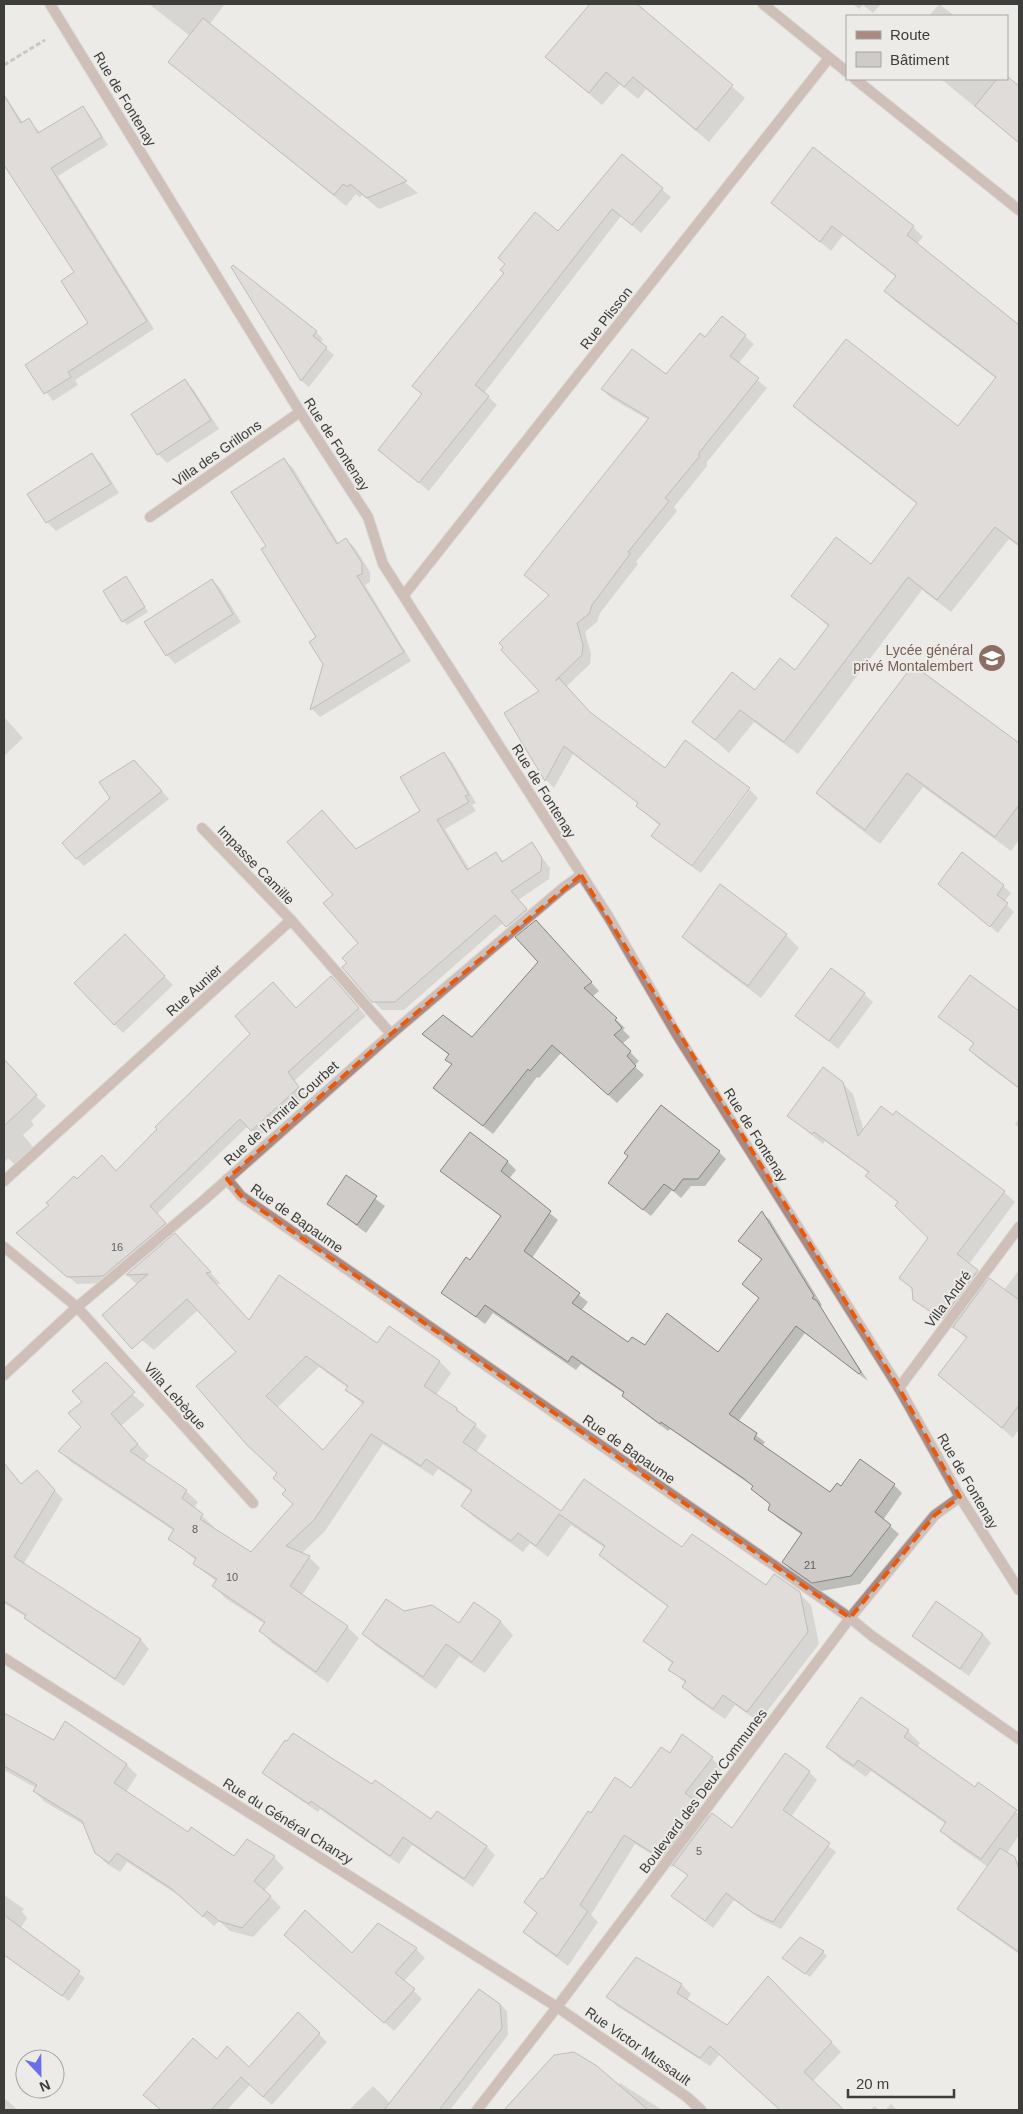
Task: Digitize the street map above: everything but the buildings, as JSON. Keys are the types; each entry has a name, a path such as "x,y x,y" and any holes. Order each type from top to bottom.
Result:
{"street":[{"name":"Rue de Fontenay","path":"50,4 300,412 368,517 384,564 580,875 608,916 676,1033 899,1388 960,1498 1019,1590"},
{"path":"763,4 846,71"},
{"name":"Rue Plisson","path":"404,595 829,58"},
{"path":"856,80 1019,210"},
{"name":"Villa des Grillons","path":"150,517 300,412"},
{"name":"Impasse Camille","path":"202,828 291,920"},
{"name":"Rue de l'Amiral Courbet","path":"4,1375 77,1307 227,1179 390,1034 580,875"},
{"path":"291,920 390,1034"},
{"name":"Rue Aunier","path":"4,1181 291,920"},
{"name":"Rue de Bapaume","path":"227,1179 241,1196 850,1618 872,1636 1019,1739"},
{"name":"Villa André","path":"899,1388 1019,1227"},
{"name":"Villa Lebègue","path":"4,1247 77,1307 253,1503"},
{"name":"Boulevard des Deux Communes","path":"477,2110 557,2007 850,1618 935,1515 960,1498"},
{"name":"Rue du Général Chanzy","path":"4,1658 557,2007"},
{"name":"Rue Victor Mussault","path":"557,2007 687,2097 700,2110"}],"path":[{"path":"4,65 40,43"}],"highlighted area":[{"path":"581,875 899,1388 960,1497 935,1515 850,1618 241,1196 227,1179 391,1034"}],"place":[{"name":"Lycée général privé Montalembert","path":"992,658"}]}
